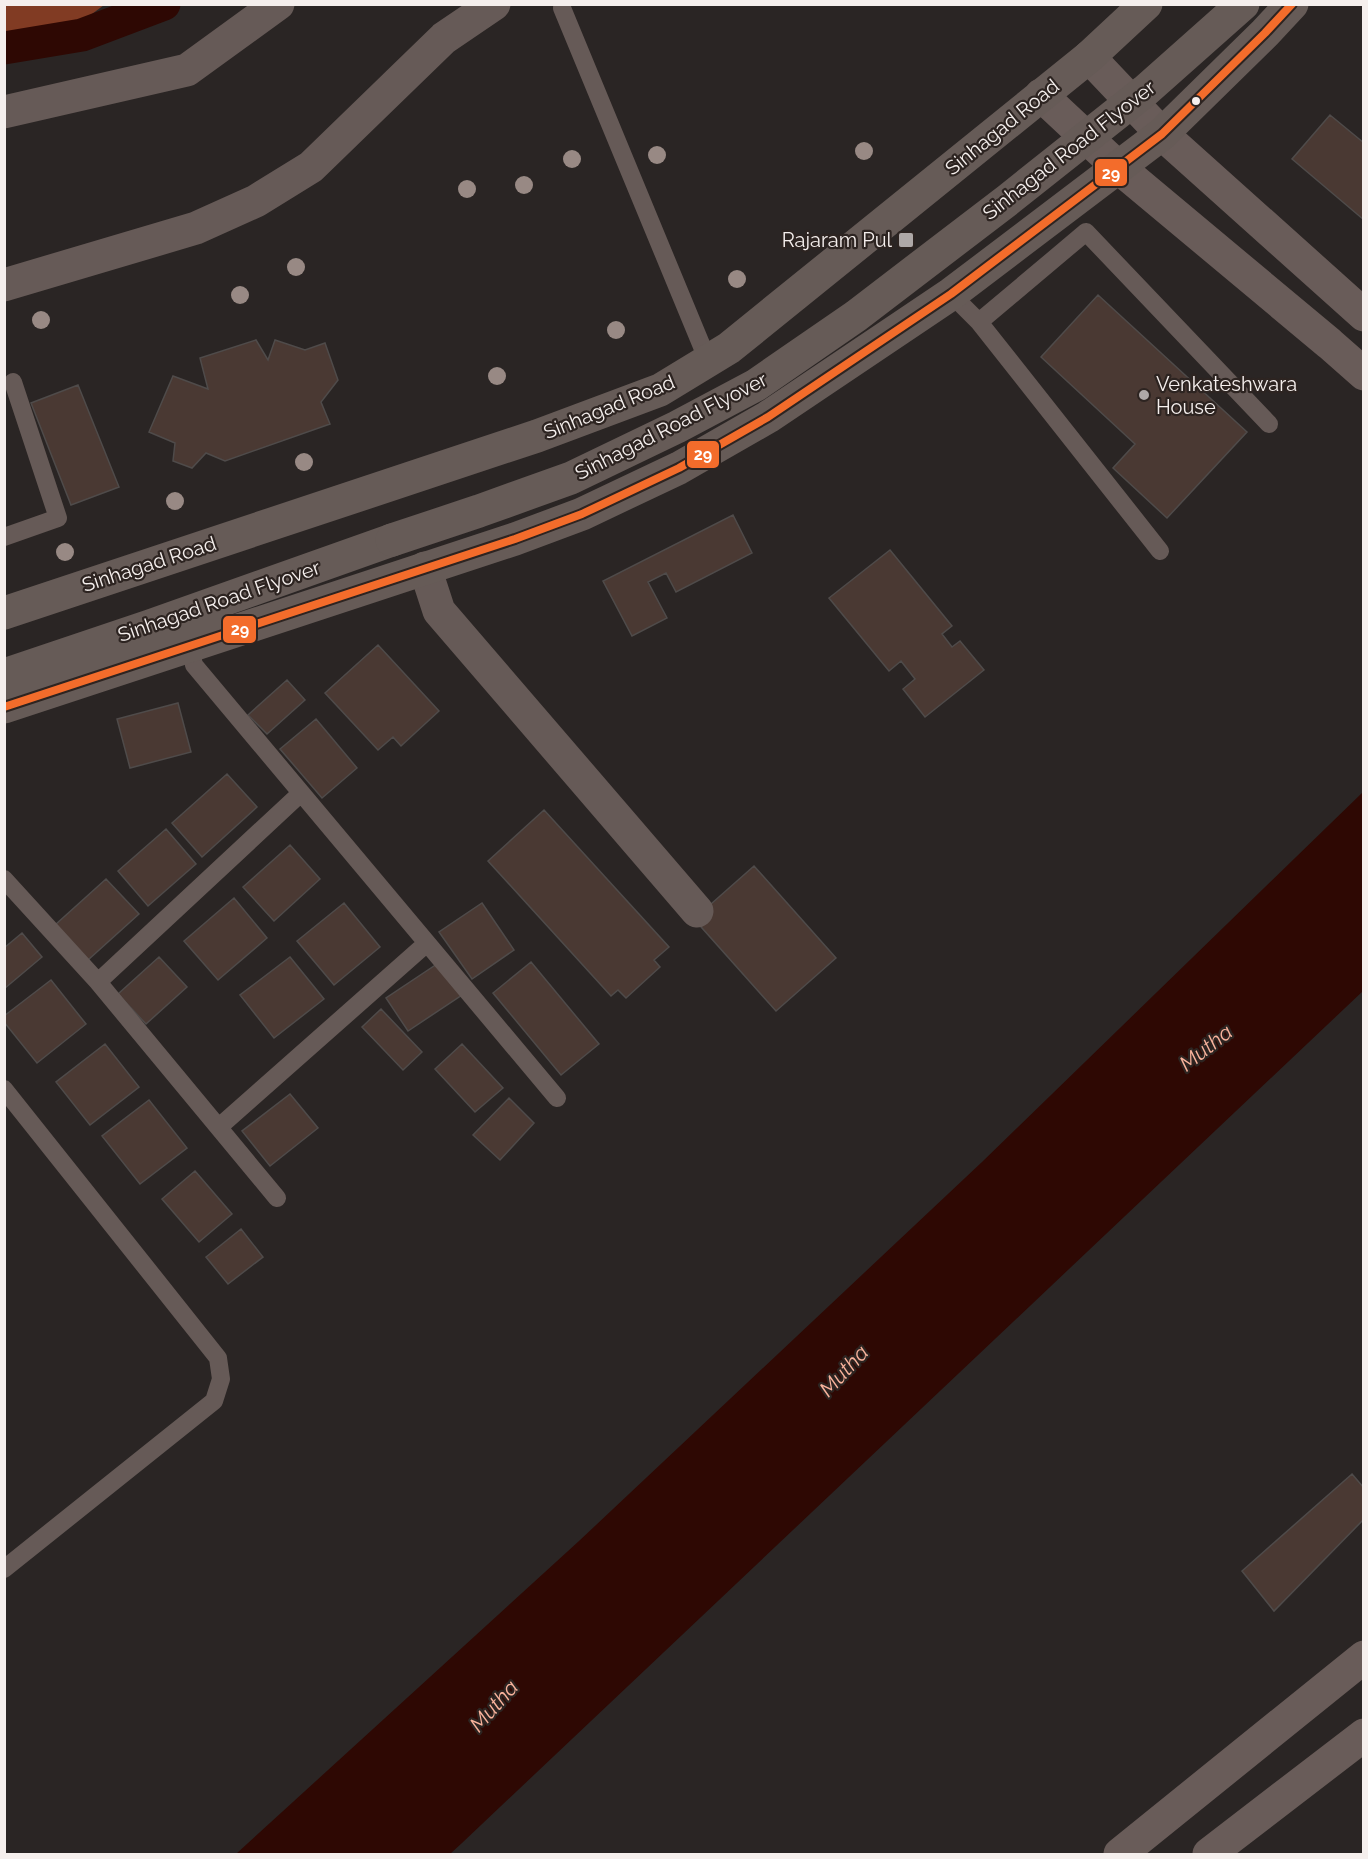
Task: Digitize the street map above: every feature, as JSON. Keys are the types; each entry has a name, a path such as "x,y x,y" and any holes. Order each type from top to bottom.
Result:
{"main road":[{"name":"Sinhagad Road","path":"4,613 537,436 660,390 729,348 1089,57 1146,4"},
{"name":"Sinhagad Road Flyover","path":"4,675 571,478 677,427 756,385 856,316 1009,199 1145,91 1243,4"},
{"path":"4,707 515,539 582,514 679,468 768,417 951,294 1162,134 1292,4"},
{"path":"1089,57 1162,134 1363,315"},
{"path":"1041,95 1118,167 1364,374"},
{"path":"1120,1854 1364,1657"},
{"path":"1209,1854 1364,1735"}],"street":[{"path":"4,112 187,70 278,4"},
{"path":"4,285 196,228 256,201 311,167 444,39 494,4"},
{"path":"425,568 439,611 697,911"}],"lane":[{"path":"562,8 708,361"},
{"path":"979,322 1086,232 1269,424"},
{"path":"951,294 979,322 1160,551"},
{"path":"4,537 58,518 13,382"},
{"path":"190,646 194,665 557,1098"},
{"path":"98,982 301,793"},
{"path":"4,879 98,982 277,1198"},
{"path":"219,1127 427,944"},
{"path":"4,1089 218,1358 221,1379 214,1401 4,1569"}],"shaded area":[{"path":"4,5 104,5 76,26 5,44"}],"water":[{"name":"Mutha","path":"1363,792 1363,991 462,1843 450,1854 236,1854 579,1541 982,1162"}],"building":[{"path":"1330,115 1364,143 1364,220 1292,159"},
{"name":"Venkateshwara House","path":"1098,295 1247,432 1167,518 1113,468 1135,444 1041,357"},
{"path":"256,340 268,360 275,340 305,350 325,343 338,380 321,402 330,424 225,461 206,453 192,468 173,461 175,443 149,432 173,376 208,389 200,358"},
{"path":"78,385 119,487 71,505 31,403"},
{"path":"733,515 752,553 676,592 666,573 648,582 667,618 632,636 603,581"},
{"path":"890,550 952,626 942,634 952,647 960,641 984,670 925,717 903,689 915,679 901,661 889,671 829,598"},
{"path":"378,645 439,711 401,746 393,737 378,750 325,693"},
{"path":"287,680 305,700 267,734 248,715"},
{"path":"178,703 191,752 130,768 117,719"},
{"path":"316,719 357,768 322,798 280,749"},
{"path":"227,774 257,807 202,857 172,823"},
{"path":"544,810 669,947 654,960 660,967 626,998 618,990 611,996 488,861"},
{"path":"166,829 196,864 148,906 118,871"},
{"path":"290,845 320,879 274,921 243,887"},
{"path":"754,866 836,958 776,1011 694,919"},
{"path":"106,879 139,914 88,960 55,925"},
{"path":"234,898 267,938 218,980 184,941"},
{"path":"344,903 380,947 334,985 297,941"},
{"path":"482,903 514,950 472,979 439,932"},
{"path":"22,933 42,957 4,989 4,948"},
{"path":"159,957 187,987 146,1024 118,994"},
{"path":"290,957 324,999 274,1038 240,995"},
{"path":"440,962 462,995 408,1031 386,998"},
{"path":"531,962 599,1044 561,1075 493,993"},
{"path":"51,980 86,1024 37,1063 4,1022 4,1016"},
{"path":"381,1009 422,1052 403,1070 362,1027"},
{"path":"105,1044 139,1087 90,1125 56,1082"},
{"path":"462,1044 503,1088 475,1112 435,1069"},
{"path":"290,1094 318,1128 270,1166 242,1131"},
{"path":"509,1098 534,1123 500,1160 473,1135"},
{"path":"149,1100 187,1148 140,1184 102,1136"},
{"path":"195,1171 232,1214 199,1242 162,1199"},
{"path":"241,1229 263,1257 228,1284 206,1257"},
{"path":"1352,1474 1364,1488 1364,1519 1274,1611 1242,1571"}],"waterway":[{"path":"4,48 82,35 164,4"}],"transit line":[{"name":"29","path":"4,707 515,539 582,514 679,468 768,417 951,294 1162,134 1292,4"}],"place":[{"name":"Rajaram Pul","path":"906,240"},
{"name":"Venkateshwara House","path":"1144,395"}]}
